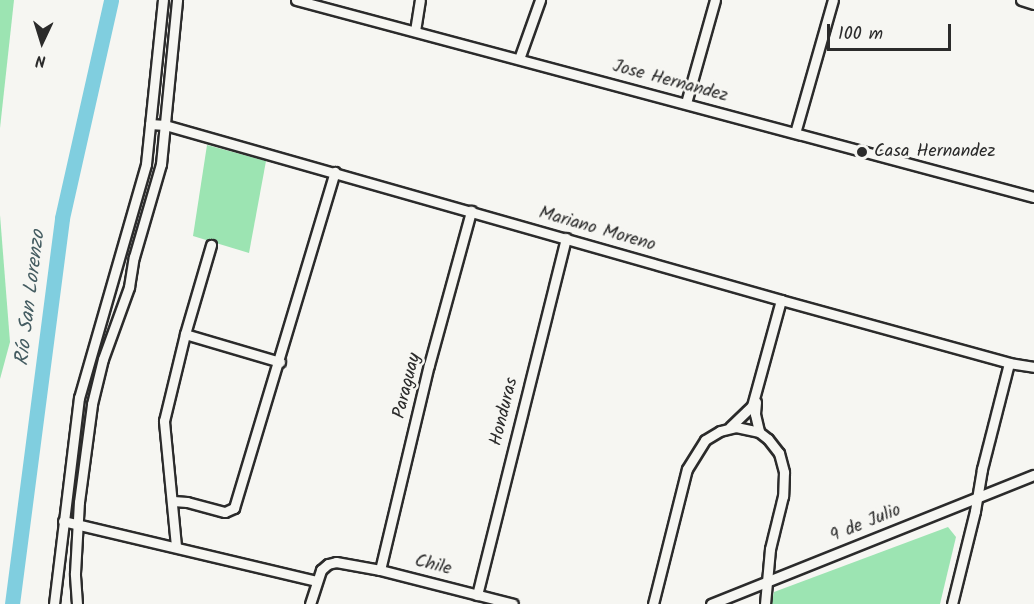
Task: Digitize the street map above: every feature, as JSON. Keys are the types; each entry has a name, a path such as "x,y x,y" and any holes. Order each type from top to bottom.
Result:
{"street":[{"path":"54,604 79,398 142,182 163,0"},
{"path":"77,604 75,573 78,524 96,382 129,287 134,257 161,164 177,0"},
{"name":"Jose Hernandez","path":"296,0 1034,197"},
{"path":"415,31 420,0"},
{"path":"519,59 540,0"},
{"path":"686,103 715,0"},
{"path":"795,133 833,0"},
{"path":"1021,0 1034,4"},
{"name":"Mariano Moreno","path":"150,124 165,125 781,300 1009,363 1034,367"},
{"path":"173,501 187,502 225,512 234,508 280,362 335,172"},
{"name":"Paraguay","path":"380,570 429,365 471,211"},
{"name":"Honduras","path":"477,595 566,238"},
{"path":"176,546 164,421 184,334 212,245"},
{"path":"653,604 687,469 705,440 729,428 748,413 756,396 781,300"},
{"path":"184,334 280,362"},
{"path":"952,604 982,469 1009,363"},
{"path":"756,396 755,414 759,432"},
{"path":"729,428 746,428 759,432 775,447 784,472 783,496 772,537 765,604"},
{"name":"9 de Julio","path":"711,604 1034,475"},
{"path":"63,521 316,580 310,604"},
{"name":"Chile","path":"316,580 328,564 344,563 513,604"}],"green space":[{"path":"0,0 14,0 0,128"},
{"path":"207,145 266,161 249,253 193,236"},
{"path":"0,215 10,342 0,379"},
{"path":"948,527 956,537 940,604 771,604 774,592"}],"waterway":[{"name":"Río San Lorenzo","path":"12,604 62,218 111,0"}],"place":[{"name":"Casa Hernandez","path":"862,152"}]}
